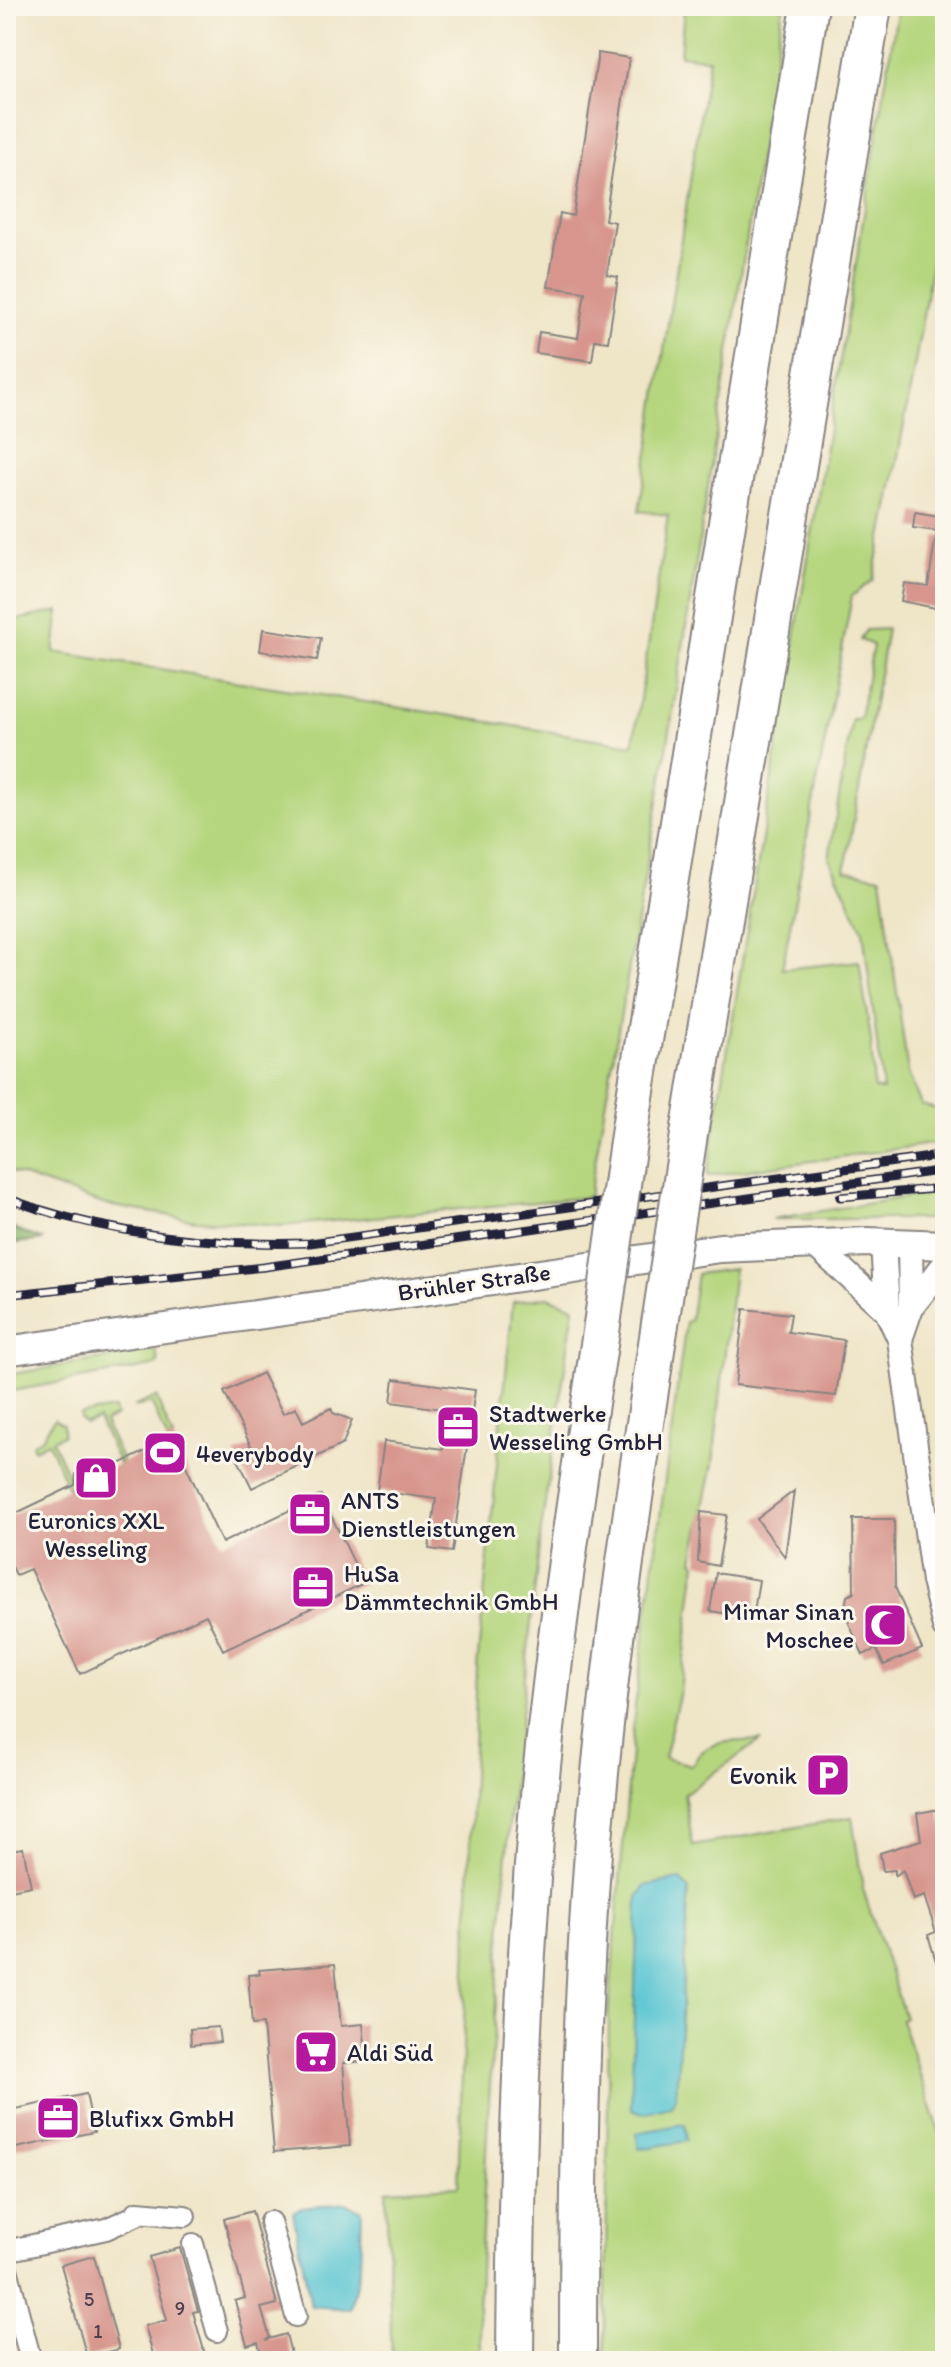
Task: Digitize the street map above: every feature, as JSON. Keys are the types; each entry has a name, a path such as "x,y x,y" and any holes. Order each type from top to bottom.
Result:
{"highway":[{"path":"515,2361 516,2150 537,1818 569,1543 630,1128 810,6"},
{"path":"578,2361 578,2156 584,1989 596,1815 625,1553 690,1128 873,6"}],"main road":[{"name":"Brühler Straße","path":"6,1351 720,1248 813,1243 945,1245"}],"street":[{"path":"896,1242 900,1339 934,1581 945,1627"},
{"path":"813,1243 899,1309"},
{"path":"899,1309 945,1264"},
{"path":"6,2251 106,2229 137,2214 185,2216"},
{"path":"270,2222 296,2316"},
{"path":"193,2244 217,2331"},
{"path":"6,2265 31,2361"}],"green space":[{"path":"668,6 783,6 667,749 589,1197 280,1226 196,1220 106,1205 6,1170 6,622 59,611 54,652 633,745 668,515 639,511 709,59 680,55 684,10"},
{"path":"898,6 945,6 945,217 939,217 909,399 873,580 852,596 782,969 859,961 871,1040 874,1089 883,1090 863,931 829,858 852,719 860,719 873,645 860,640 866,630 887,629 845,870 881,877 908,1073 921,1105 945,1111 945,1142 707,1176"},
{"path":"945,1191 945,1219 772,1219"},
{"path":"6,1226 44,1240 6,1244"},
{"path":"734,1269 713,1463 693,1560 696,1563 680,1691 664,1758 692,1765 705,1749 713,1745 761,1740 684,1794 693,1846 852,1817 863,1889 905,2018 901,2020 945,2147 945,2361 605,2361 609,2008 635,1706 686,1321 690,1321 697,1274"},
{"path":"548,1297 574,1307 541,1530 509,1825 488,2113 478,2311 481,2361 392,2361 386,2190 458,2186 477,1667 513,1302"},
{"path":"156,1350 158,1363 153,1366 6,1392 6,1375"},
{"path":"156,1397 173,1438 168,1441 152,1404 133,1407"},
{"path":"114,1409 116,1416 104,1422 123,1463 119,1464 98,1419 85,1424 80,1419 80,1414"},
{"path":"54,1419 63,1424 63,1435 52,1440 73,1486 68,1488 48,1442 34,1449 32,1444 42,1438"}],"water":[{"path":"679,1879 689,1889 676,2096 671,2106 643,2113 631,2109 638,1897 645,1886"},
{"path":"685,2124 687,2141 639,2149 636,2133"},
{"path":"346,2203 362,2211 360,2267 350,2309 311,2306 293,2213 302,2208"}],"building":[{"path":"598,53 629,58 605,220 615,222 607,275 618,277 608,342 595,340 592,361 536,353 539,332 578,338 585,292 548,287 560,213 573,216"},
{"path":"915,512 945,517 945,532 913,528"},
{"path":"936,536 945,537 945,610 901,601 904,583 928,586"},
{"path":"263,629 321,638 317,660 260,651"},
{"path":"744,1309 791,1314 788,1332 844,1340 836,1396 735,1385"},
{"path":"262,1373 283,1414 296,1408 303,1422 331,1408 333,1413 352,1420 343,1444 252,1488 235,1454 251,1446 224,1392"},
{"name":"Stadtwerke Wesseling GmbH","path":"394,1379 475,1390 452,1552 429,1549 436,1499 377,1491 384,1441 443,1449 449,1410 391,1402"},
{"path":"173,1438 222,1543 321,1495 364,1583 223,1650 206,1615 80,1674 30,1569 16,1575 6,1554 6,1518 75,1485 76,1474 99,1464 103,1472"},
{"path":"794,1491 785,1557 757,1519"},
{"path":"701,1512 727,1515 718,1566 698,1562"},
{"path":"853,1519 894,1519 895,1587 922,1649 884,1665 876,1649 863,1655 844,1612 847,1596 854,1593"},
{"path":"716,1573 759,1580 753,1618 710,1611"},
{"path":"940,1809 945,1838 945,1977 941,1978 928,1935 936,1932 924,1896 913,1900 903,1870 895,1876 895,1870 883,1871 880,1853 921,1840 917,1813"},
{"path":"23,1848 31,1886 6,1891 6,1851"},
{"name":"Aldi Süd","path":"335,1964 341,2026 363,2024 365,2043 366,2061 343,2063 350,2146 274,2152 263,2024 252,2025 248,1975 260,1974 259,1970"},
{"path":"218,2027 220,2042 191,2045 190,2029"},
{"path":"86,2094 94,2132 6,2150 6,2111"},
{"path":"252,2211 277,2304 261,2308 270,2338 265,2340 286,2334 293,2361 263,2361 258,2342 247,2345 235,2301 245,2298 224,2219"},
{"path":"180,2248 198,2311 193,2312 207,2361 155,2361 145,2326 167,2320 149,2257"},
{"path":"94,2256 119,2349 87,2357 61,2265"}],"railway":[{"path":"6,1198 80,1221 156,1235 232,1242 310,1243 945,1155"},
{"path":"6,1295 264,1267 945,1170"},
{"path":"840,1197 945,1188"}],"place":[{"name":"Stadtwerke Wesseling GmbH","path":"458,1427"},
{"name":"4everybody","path":"165,1453"},
{"name":"Euronics XXL Wesseling","path":"96,1478"},
{"name":"ANTS Dienstleistungen","path":"310,1514"},
{"name":"HuSa Dämmtechnik GmbH","path":"313,1587"},
{"name":"Mimar Sinan Moschee","path":"885,1625"},
{"name":"Evonik","path":"828,1775"},
{"name":"Aldi Süd","path":"316,2052"},
{"name":"Blufixx GmbH","path":"58,2118"}]}
